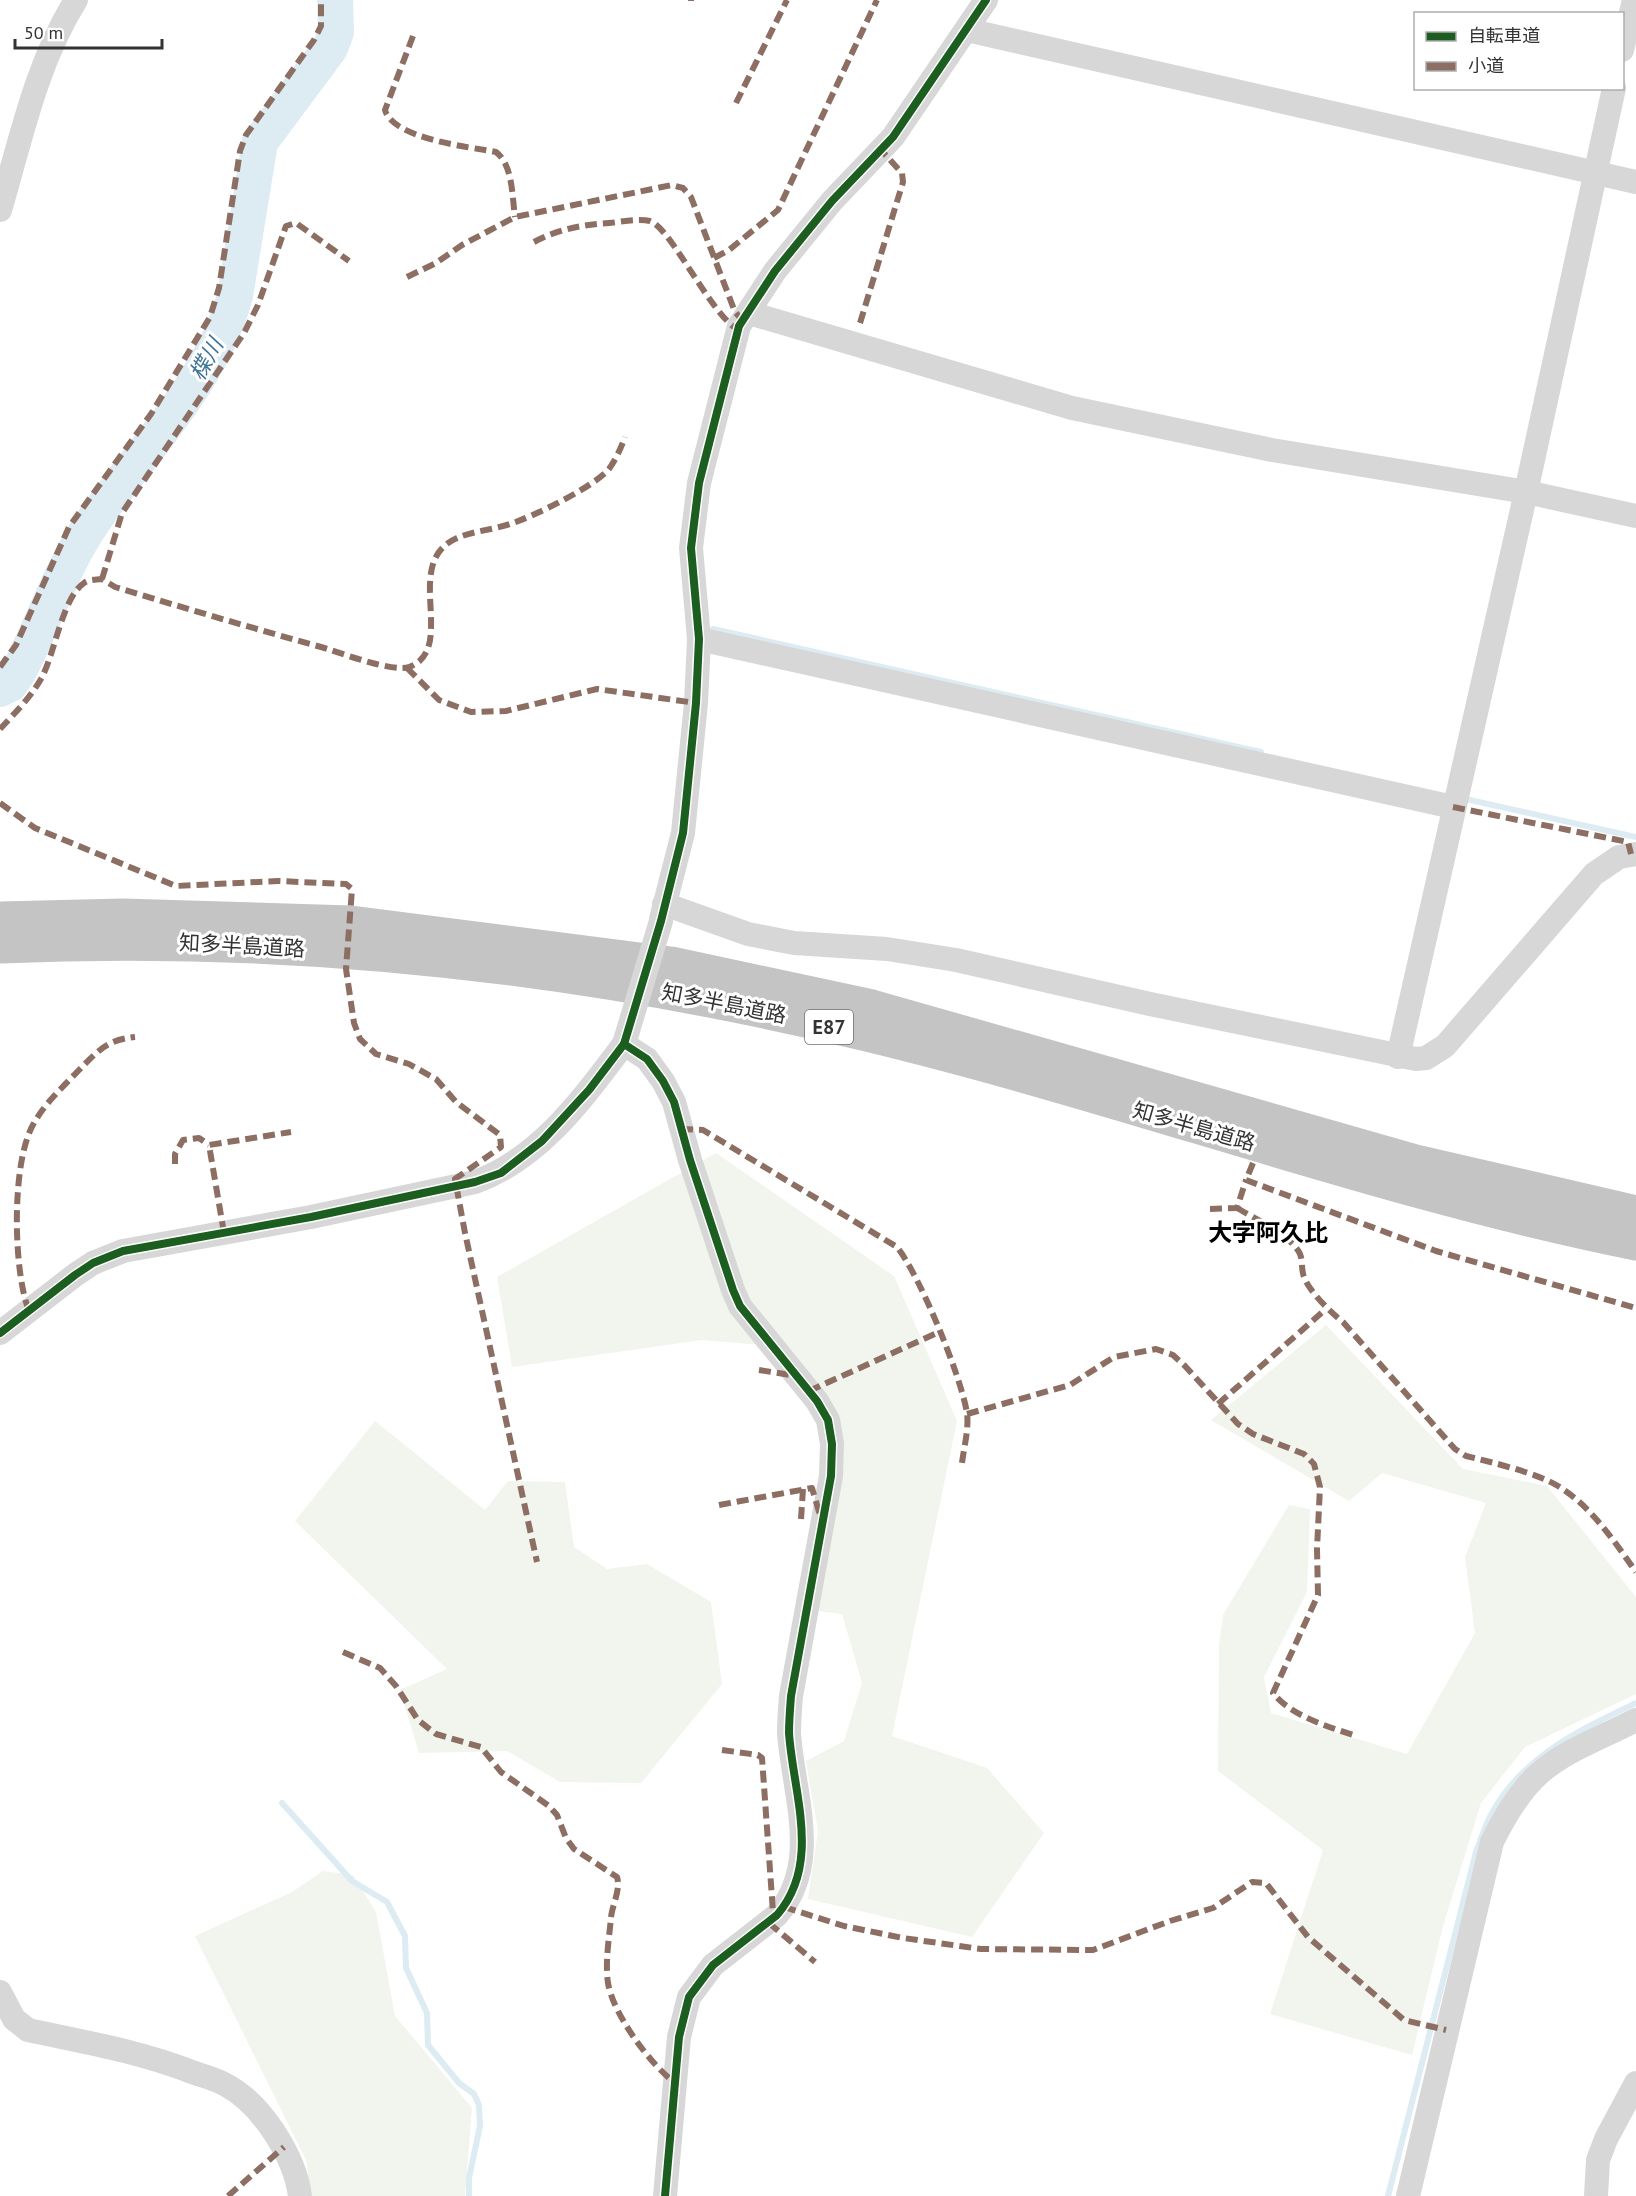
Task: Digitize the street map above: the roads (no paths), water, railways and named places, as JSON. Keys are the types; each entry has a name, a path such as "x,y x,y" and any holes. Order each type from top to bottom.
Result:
{"highway":[{"name":"知多半島道路","path":"0,918 123,915 351,922 508,940 671,963 872,1006 1416,1161 1636,1212"},
{"name":"知多半島道路","path":"0,947 159,943 286,948 412,957 692,996 861,1034 1428,1194 1548,1226 1636,1244"},
{"path":"1428,1194 1452,1213 1636,1263"}],"street":[{"path":"0,210 30,104 50,48 75,0"},
{"path":"0,1332 93,1263 123,1251 311,1217 475,1182 501,1173 543,1142 590,1090 624,1044 663,913 683,833 696,703 699,639 691,548 699,483 739,326 776,271 832,201 893,137 986,0"},
{"path":"1624,45 1634,0"},
{"path":"967,30 1636,182"},
{"path":"1398,1057 1526,492 1614,90"},
{"path":"749,313 1072,408 1272,450 1526,492 1636,516"},
{"path":"699,639 1453,807"},
{"path":"663,913 794,943 887,949 956,960 1398,1057 1416,1059 1438,1052 1594,874 1619,857 1636,854"},
{"path":"624,1044 647,1059 663,1081 674,1102 690,1160 732,1290 740,1306 817,1401 828,1420 832,1444 831,1476 790,1696 789,1732 804,1832 799,1868 784,1907 713,1965 689,1997 679,2037 665,2196"},
{"path":"1408,2196 1492,1842 1522,1789 1546,1765 1636,1720"},
{"path":"0,1992 14,2019 28,2030 138,2052 227,2085 254,2108 287,2150 297,2175 300,2196"},
{"path":"1596,2196 1598,2160 1606,2139 1636,2083"}],"waterway":[{"name":"楪川","path":"0,689 10,684 19,671 62,577 92,523 192,387 224,328 235,296 260,142 330,48 336,32 335,0"},
{"path":"713,629 1261,752"},
{"path":"1461,798 1636,837"},
{"path":"1388,2196 1476,1852 1485,1827 1505,1793 1536,1760 1574,1735 1636,1703"},
{"path":"282,1803 352,1881 387,1902 405,1936 406,1968 427,2013 428,2045 459,2083 474,2094 479,2105 480,2126 469,2178 469,2196"}],"district":[{"name":"大字阿久比","path":"1268,1233"}]}
